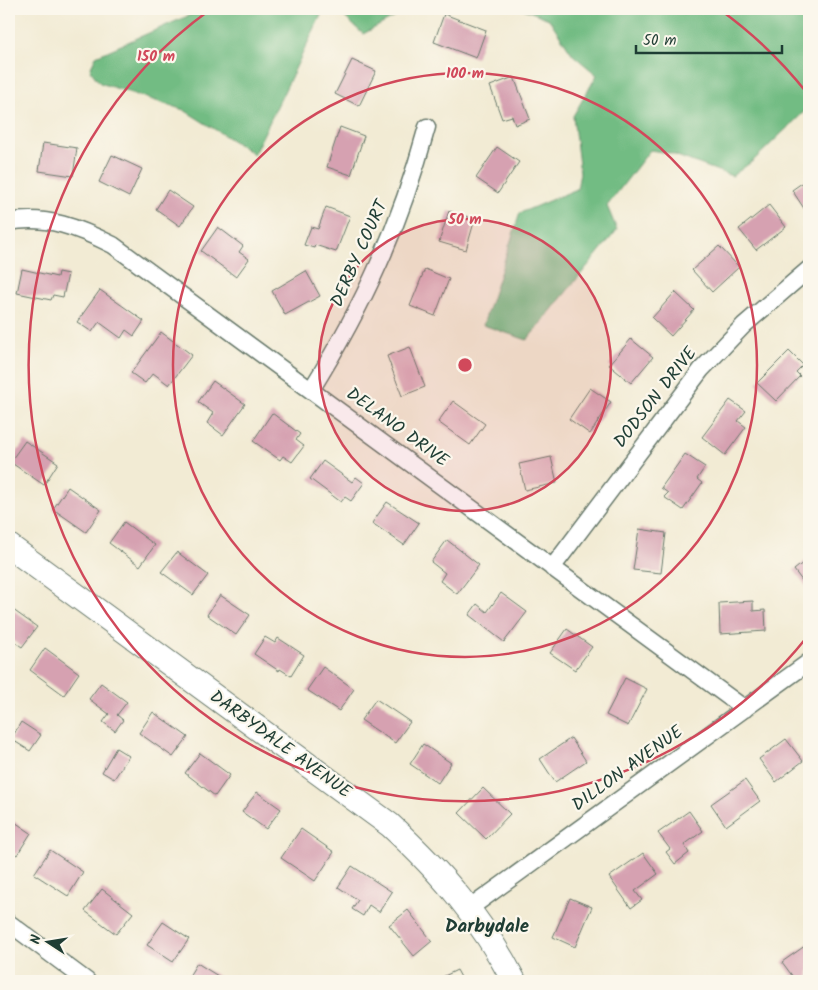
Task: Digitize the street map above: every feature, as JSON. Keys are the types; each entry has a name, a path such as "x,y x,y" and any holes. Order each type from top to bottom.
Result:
{"street":[{"name":"DERBY COURT","path":"311,390 344,337 378,270 402,211 427,127"},
{"name":"DELANO DRIVE","path":"9,222 43,220 64,223 114,245 745,709"},
{"name":"DODSON DRIVE","path":"552,568 701,370 744,325 809,269"},
{"name":"DARBYDALE AVENUE","path":"9,546 390,826 425,858 470,908 496,947 514,981"},
{"name":"DILLON AVENUE","path":"470,908 809,662"},
{"path":"9,923 87,981"}],"green space":[{"path":"196,9 324,9 254,154 184,110 100,83 90,70 96,56 197,12"},
{"path":"336,9 410,9 363,34"},
{"path":"524,9 809,9 809,107 754,160 732,176 669,153 650,150 607,206 617,230 527,340 483,325 520,213 577,189 580,173 573,116 597,75 573,55 549,19"}],"building":[{"path":"444,14 486,30 476,58 434,42"},
{"path":"352,60 376,71 359,106 335,94"},
{"path":"514,77 530,119 515,125 512,116 502,119 490,86"},
{"path":"340,127 364,136 351,175 327,167"},
{"path":"9,143 13,171 9,171"},
{"path":"43,143 77,148 73,176 39,171"},
{"path":"497,147 519,162 498,193 476,178"},
{"path":"112,155 142,169 129,197 99,182"},
{"path":"809,178 809,207 805,210 792,190"},
{"path":"168,190 193,207 180,226 156,209"},
{"path":"769,205 786,227 756,250 739,229"},
{"path":"326,207 350,216 336,252 315,245 314,248 304,245 311,227 318,229"},
{"path":"449,211 475,219 466,250 439,242"},
{"path":"218,227 243,246 239,252 249,259 236,277 201,251"},
{"path":"719,246 739,267 712,292 692,270"},
{"path":"22,269 57,277 58,272 68,274 63,297 53,295 51,300 17,293"},
{"path":"425,269 449,279 435,316 410,306"},
{"path":"306,271 320,296 285,315 272,291"},
{"path":"100,290 144,321 134,336 126,330 121,338 99,322 92,332 77,322"},
{"path":"675,292 694,310 671,336 652,318"},
{"path":"161,332 192,355 169,385 153,373 145,383 131,373"},
{"path":"631,339 653,357 631,383 609,365"},
{"path":"410,347 425,387 402,396 387,356"},
{"path":"789,351 803,365 796,372 800,376 776,401 757,383"},
{"path":"213,381 245,404 223,435 207,423 213,413 198,402"},
{"path":"590,388 611,402 590,434 569,419"},
{"path":"730,400 746,411 738,421 746,427 725,455 702,437"},
{"path":"453,401 485,424 470,445 438,422"},
{"path":"272,413 300,434 296,440 304,446 292,462 283,456 280,460 253,441"},
{"path":"25,441 58,463 44,485 10,462"},
{"path":"685,454 705,467 697,479 702,483 683,510 664,497 668,493 661,488"},
{"path":"551,457 557,483 525,490 519,464"},
{"path":"323,461 352,482 356,477 364,483 351,501 345,497 341,502 310,479"},
{"path":"68,487 101,510 86,532 53,509"},
{"path":"387,502 419,523 404,545 372,523"},
{"path":"124,522 155,545 140,566 109,543"},
{"path":"639,529 666,533 661,573 633,570"},
{"path":"447,540 479,565 457,594 440,581 445,573 431,562"},
{"path":"177,552 208,575 193,595 161,572"},
{"path":"809,558 809,590 794,570"},
{"path":"501,593 527,612 504,642 469,615 477,604 487,612"},
{"path":"220,595 250,615 236,635 207,615"},
{"path":"753,601 753,611 765,610 766,631 720,634 719,603"},
{"path":"9,607 37,627 22,647 9,638"},
{"path":"567,629 592,647 575,670 550,653"},
{"path":"265,637 275,643 278,638 304,655 291,676 280,669 279,671 254,654"},
{"path":"45,648 79,673 64,695 30,670"},
{"path":"323,667 354,689 339,711 307,690"},
{"path":"625,678 647,689 628,726 606,715"},
{"path":"101,683 127,702 117,715 123,720 115,731 103,722 109,714 89,699"},
{"path":"376,699 410,722 395,743 361,720"},
{"path":"153,712 188,737 173,757 139,733"},
{"path":"21,722 41,735 30,751 11,739"},
{"path":"571,738 586,761 555,782 540,759"},
{"path":"786,739 803,761 776,782 759,759"},
{"path":"423,744 451,763 438,783 410,764"},
{"path":"116,748 129,756 114,779 102,772"},
{"path":"200,753 230,775 215,796 185,773"},
{"path":"745,780 760,801 726,826 711,804"},
{"path":"483,788 510,814 486,839 459,813"},
{"path":"257,792 281,809 266,829 242,812"},
{"path":"689,811 703,831 684,845 689,853 675,864 666,852 670,849 658,833"},
{"path":"9,818 31,833 17,855 9,850"},
{"path":"301,829 334,852 315,881 281,858"},
{"path":"50,850 83,872 68,896 34,874"},
{"path":"643,853 658,874 635,891 642,900 631,908 609,877"},
{"path":"352,866 392,892 379,912 369,905 363,916 352,909 358,900 338,887"},
{"path":"102,889 133,913 116,934 85,911"},
{"path":"570,898 592,907 575,947 553,937"},
{"path":"408,910 432,941 414,956 389,925"},
{"path":"163,922 189,939 173,962 147,945"},
{"path":"809,943 809,976 801,981 796,981 782,962"},
{"path":"197,963 226,981 186,981"},
{"path":"457,970 463,981 434,981"}],"district":[{"name":"Darbydale","path":"487,927"}]}
